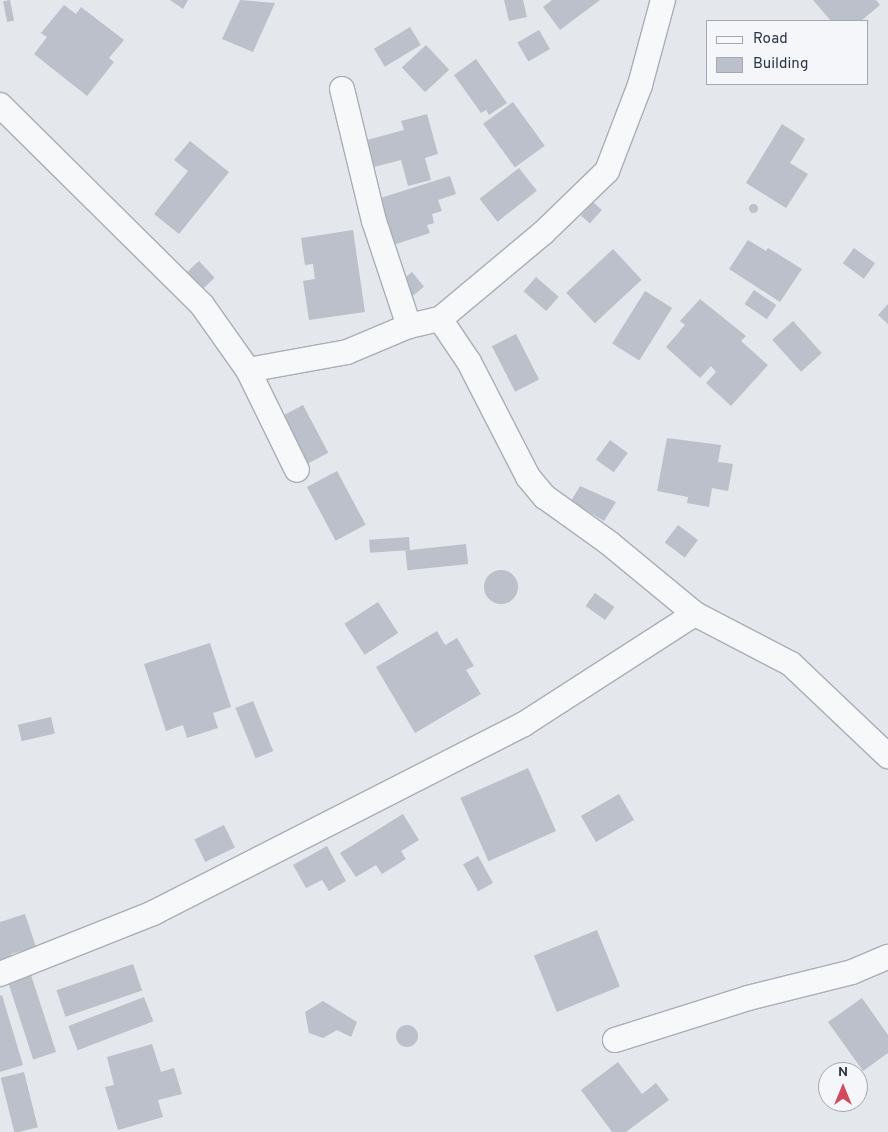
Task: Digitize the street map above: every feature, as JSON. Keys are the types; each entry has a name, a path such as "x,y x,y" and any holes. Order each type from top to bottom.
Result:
{"street":[{"path":"248,370 348,352 409,326 440,319 543,233 607,171 640,85 663,0"},
{"path":"342,89 374,221 409,326"},
{"path":"0,105 202,305 248,370 297,470"},
{"path":"440,319 469,362 528,476 545,497 608,543 695,614 790,664 888,756"},
{"path":"0,974 153,913 506,734 695,614"},
{"path":"615,1040 748,998 852,972 888,957"}],"building":[{"path":"10,0 14,21 7,22 3,1"},
{"path":"170,0 188,0 183,9"},
{"path":"240,0 275,3 253,52 222,39"},
{"path":"504,0 523,0 527,17 509,21"},
{"path":"552,0 600,0 560,30 543,7"},
{"path":"813,0 876,0 880,5 862,20 830,20"},
{"path":"64,5 76,14 81,7 124,40 109,58 114,62 87,96 34,54 47,37 41,33"},
{"path":"410,27 421,45 385,67 374,49"},
{"path":"539,30 550,49 528,62 517,42"},
{"path":"426,45 449,70 425,92 402,68"},
{"path":"476,59 507,103 489,115 486,110 481,113 454,75"},
{"path":"513,102 545,146 515,167 483,124"},
{"path":"427,114 438,154 425,158 431,180 408,186 401,160 370,168 363,141 404,130 401,121"},
{"path":"782,124 805,139 790,163 808,174 786,208 746,183"},
{"path":"190,141 229,172 179,234 154,214 188,171 174,160"},
{"path":"519,168 537,191 497,222 480,199"},
{"path":"450,176 456,194 438,200 442,211 432,214 434,223 427,225 430,233 393,245 371,201"},
{"path":"593,202 602,210 590,223 581,215"},
{"path":"753,203 758,208 753,213 748,208"},
{"path":"353,230 365,312 309,320 303,281 315,279 313,264 305,265 301,238"},
{"path":"748,240 766,251 768,248 802,269 780,302 729,269"},
{"path":"854,248 875,263 864,279 843,263"},
{"path":"613,249 642,280 595,323 566,293"},
{"path":"199,261 215,278 202,289 187,273"},
{"path":"412,272 424,287 412,297 400,282"},
{"path":"536,277 559,297 546,311 524,291"},
{"path":"754,290 776,305 767,319 744,304"},
{"path":"645,291 672,308 639,361 612,344"},
{"path":"700,299 746,336 741,341 768,365 731,406 706,383 716,372 711,366 700,378 666,347 685,325 680,321"},
{"path":"888,304 888,324 878,315"},
{"path":"793,321 822,353 801,372 772,340"},
{"path":"516,334 539,379 515,392 492,346"},
{"path":"303,405 328,453 308,463 283,416"},
{"path":"667,438 721,445 718,462 733,464 728,491 712,488 709,507 687,503 688,497 657,491"},
{"path":"610,440 628,453 614,472 596,459"},
{"path":"337,471 366,525 336,541 307,487"},
{"path":"580,486 616,502 604,521 571,501"},
{"path":"678,525 698,540 685,558 665,543"},
{"path":"409,537 410,550 370,553 369,540"},
{"path":"466,544 468,564 407,570 405,550"},
{"path":"501,570 508,571 513,575 517,580 517,594 513,599 508,603 501,604 494,603 489,599 485,594 484,587 485,580 489,575 494,571"},
{"path":"595,593 614,607 605,620 586,606"},
{"path":"378,602 398,633 365,655 344,624"},
{"path":"437,631 445,645 457,638 474,666 466,670 481,694 415,733 376,667"},
{"path":"210,643 231,707 213,713 218,728 187,738 183,725 166,731 144,664"},
{"path":"253,701 273,751 256,758 235,708"},
{"path":"51,717 55,734 22,741 18,725"},
{"path":"528,768 556,831 488,861 460,798"},
{"path":"619,794 634,820 596,842 581,816"},
{"path":"403,814 419,840 401,851 406,859 382,874 376,865 356,877 340,853"},
{"path":"224,825 235,847 205,862 194,839"},
{"path":"327,846 346,881 329,891 322,880 306,888 293,865"},
{"path":"478,856 493,883 478,891 463,864"},
{"path":"25,914 36,947 11,954 15,966 0,970 0,922"},
{"path":"597,930 620,987 557,1012 534,955"},
{"path":"133,964 142,990 66,1017 56,990"},
{"path":"31,975 56,1052 33,1059 8,982"},
{"path":"2,995 23,1065 0,1072 0,996"},
{"path":"144,997 153,1021 78,1050 68,1026"},
{"path":"862,998 888,1035 888,1053 868,1067 868,1062 857,1062 828,1022"},
{"path":"323,1001 357,1022 351,1037 337,1030 323,1038 309,1033 305,1012"},
{"path":"407,1025 415,1028 418,1036 415,1044 407,1047 399,1044 396,1036 399,1028"},
{"path":"152,1044 161,1072 174,1068 182,1094 158,1100 163,1117 118,1130 105,1087 114,1085 107,1057"},
{"path":"618,1062 642,1094 656,1083 669,1100 626,1132 612,1132 581,1090"},
{"path":"24,1072 38,1127 14,1132 1,1078"}]}
